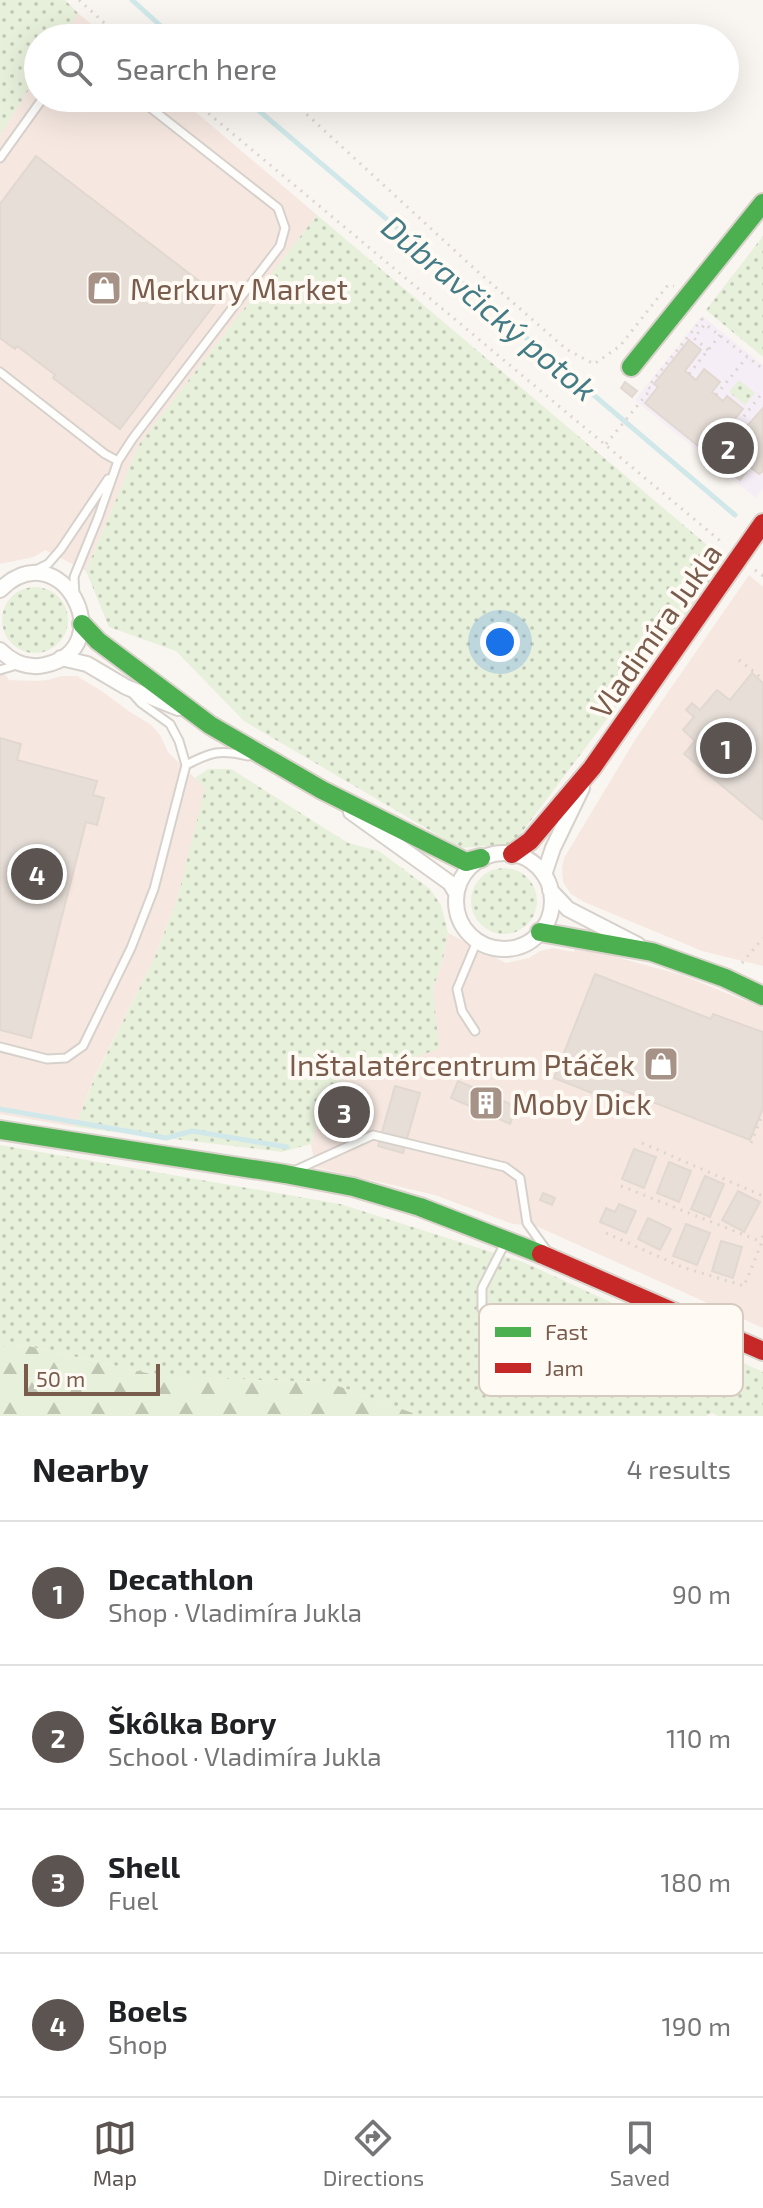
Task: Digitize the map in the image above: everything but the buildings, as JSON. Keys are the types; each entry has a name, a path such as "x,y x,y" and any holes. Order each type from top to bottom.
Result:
{"street":[{"path":"631,367 763,203"},
{"name":"Vladimíra Jukla","path":"512,854 530,841 592,768 763,523"},
{"path":"0,590 15,577 47,575 76,597 82,624 75,643 61,658 42,666 21,664 0,650"},
{"path":"82,624 98,641 199,717 322,790 466,862 496,853 512,854 531,861 568,909 652,952 725,978 763,996"},
{"path":"61,658 87,664 126,687 199,717"},
{"name":"Vladimíra Jukla","path":"547,883 553,848 592,768"},
{"path":"322,790 450,883 456,893 458,916 465,930 477,941 491,947 514,948 540,932 550,915 552,903 547,883"},
{"path":"456,893 464,873 481,858"},
{"path":"540,932 652,952"},
{"path":"725,978 763,985"},
{"path":"0,1130 285,1174 366,1191 506,1239 656,1304"},
{"path":"743,1342 763,1351"}],"lane":[{"path":"0,158 33,112"},
{"path":"76,597 74,577 118,461 280,246 285,228 278,208 156,112"},
{"path":"0,372 118,461"},
{"path":"15,577 48,564 114,471"},
{"path":"0,670 21,664"},
{"path":"0,1047 47,1059 66,1058 83,1046 131,948 154,889 186,765 170,724 141,703 126,687"},
{"path":"186,765 208,753 227,751 277,764"},
{"path":"475,1031 462,1011 457,989 477,941"},
{"path":"285,1174 373,1135 505,1167 520,1178 527,1223 550,1257"},
{"path":"482,1304 482,1288 506,1239"}],"path":[{"path":"79,0 106,24"},
{"path":"207,112 740,557"},
{"path":"304,112 566,349 594,364 620,346 668,285 693,291"},
{"path":"605,445 702,319 693,312"},
{"path":"708,350 694,338 705,324 763,369"},
{"path":"689,374 720,335"},
{"path":"716,395 747,357"},
{"path":"734,429 761,399 763,392"},
{"path":"739,660 763,679"},
{"path":"742,963 763,938"},
{"path":"751,1143 763,1113"},
{"path":"642,1143 763,1196"},
{"path":"621,1186 762,1242"},
{"path":"606,1233 682,1267 744,1286 763,1234"}],"shaded area":[{"path":"78,13 91,24 71,24"},
{"path":"24,97 24,112 196,112 317,215 140,443 86,571 45,550 34,557 0,564 0,135"},
{"path":"702,316 763,365 763,489 756,498 635,400"},
{"path":"749,575 763,587 763,966 702,951 584,902 571,894 563,882 562,868 564,858 635,740"},
{"path":"0,667 9,680 35,681 77,676 150,724 160,735 168,752 206,789 177,900 154,959 95,1076 75,1127 0,1114"},
{"path":"448,933 506,963 553,948 574,952 576,946 682,975 763,1008 763,1328 743,1319 743,1304 710,1304 536,1226 513,1224 435,1195 315,1167 311,1144 327,1086 438,1048 433,989"}],"green space":[{"path":"0,0 65,0 78,13 71,24 24,24 24,97 0,135"},
{"path":"317,215 726,561 513,844 460,848 244,721 176,651 109,627 86,571 140,443"},
{"path":"763,236 763,357 706,310"},
{"path":"739,380 755,393 745,405 729,392"},
{"path":"41,587 59,596 66,607 66,633 59,644 48,651 29,653 11,644 4,633 2,614 11,596 22,589"},
{"path":"208,769 231,769 348,843 379,851 430,889 441,905 448,933 433,989 439,1049 327,1086 311,1144 282,1152 75,1127 95,1077 154,959 177,900 205,789 195,778"},
{"path":"497,868 511,868 523,873 532,882 537,901 535,914 528,925 511,934 497,934 485,929 476,920 471,908 471,894 476,882 485,873"},
{"path":"0,1145 340,1204 523,1262 615,1304 479,1304 479,1396 743,1396 743,1363 763,1372 763,1416 718,1416 712,1413 706,1416 421,1416 327,1382 164,1377 24,1345 0,1347"},
{"path":"24,1345 164,1377 327,1382 421,1416 0,1416 0,1347"}],"waterway":[{"name":"Dúbravčický potok","path":"132,0 159,24"},
{"name":"Dúbravčický potok","path":"260,112 735,515"},
{"path":"0,1109 166,1138 192,1131 287,1147"}],"traffic: fast":[{"path":"631,367 763,203"},
{"path":"82,624 98,641 210,725 322,790 466,862 481,858"},
{"path":"540,932 652,952 725,978 763,996"},
{"path":"0,1130 353,1187 420,1207 541,1254"}],"traffic: jam":[{"path":"512,854 530,841 592,768 763,523"},
{"path":"541,1254 655,1304"},
{"path":"743,1342 763,1351"}],"place":[{"name":"Merkury Market","path":"104,288"},
{"name":"Škôlka Bory","path":"728,448"},
{"name":"Decathlon","path":"726,748"},
{"name":"Boels","path":"37,874"},
{"name":"Inštalatércentrum Ptáček","path":"661,1064"},
{"name":"Moby Dick","path":"486,1103"},
{"name":"Shell","path":"344,1112"}]}
